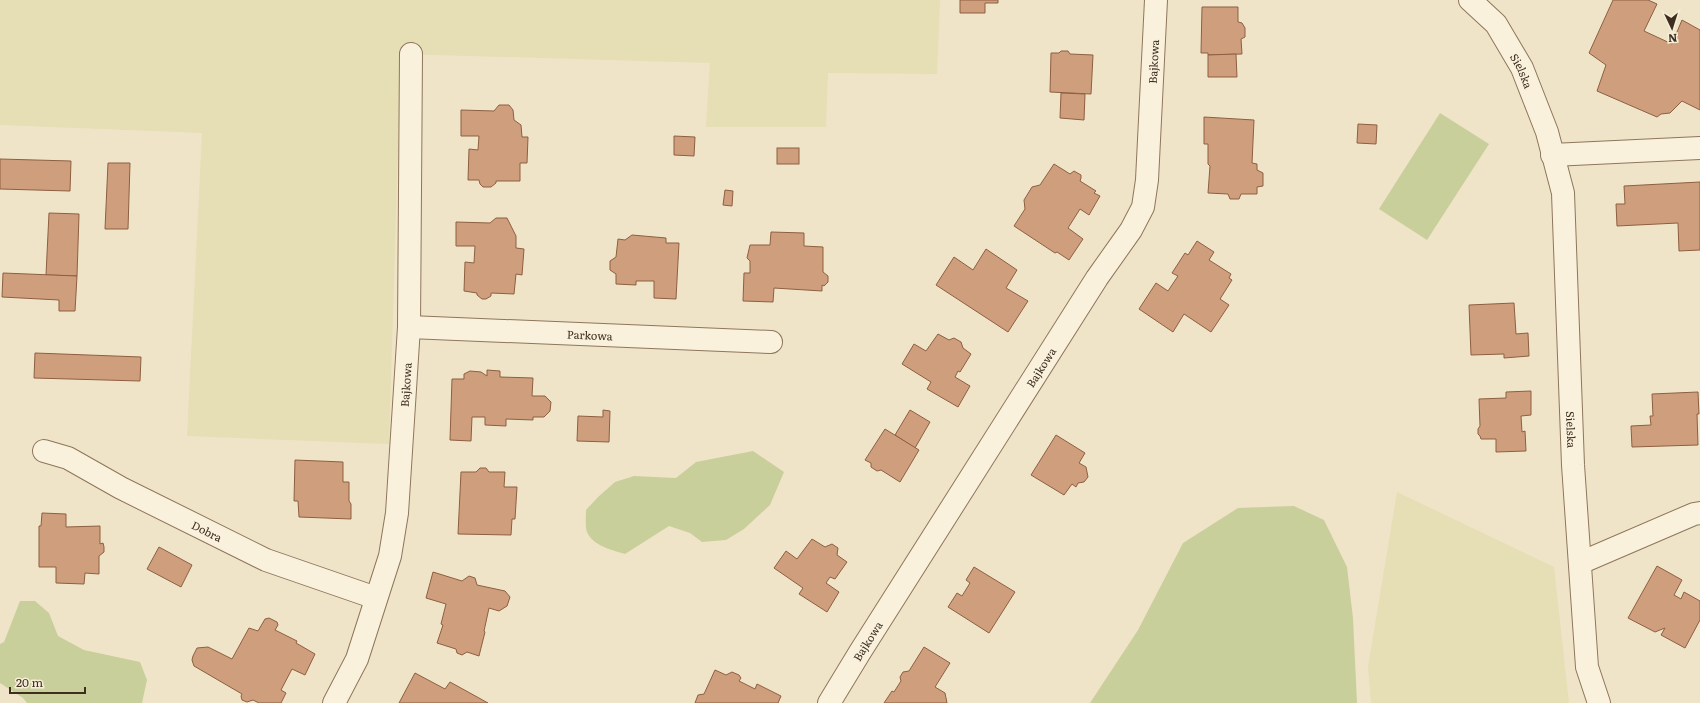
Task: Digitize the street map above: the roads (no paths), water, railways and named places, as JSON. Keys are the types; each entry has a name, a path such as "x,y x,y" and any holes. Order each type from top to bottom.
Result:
{"street":[{"name":"Bajkowa","path":"829,703 1097,278 1131,230 1143,207 1147,180 1156,0"},
{"name":"Sielska","path":"1470,0 1496,24 1522,68 1547,132 1563,193 1573,465 1587,667 1599,703"},
{"name":"Bajkowa","path":"334,703 357,659 390,556 397,513 409,327 411,54"},
{"path":"1552,155 1700,148"},
{"name":"Parkowa","path":"409,327 771,342"},
{"name":"Dobra","path":"44,451 68,458 121,488 266,560 376,598"},
{"path":"1580,563 1694,514 1700,513"}]}
